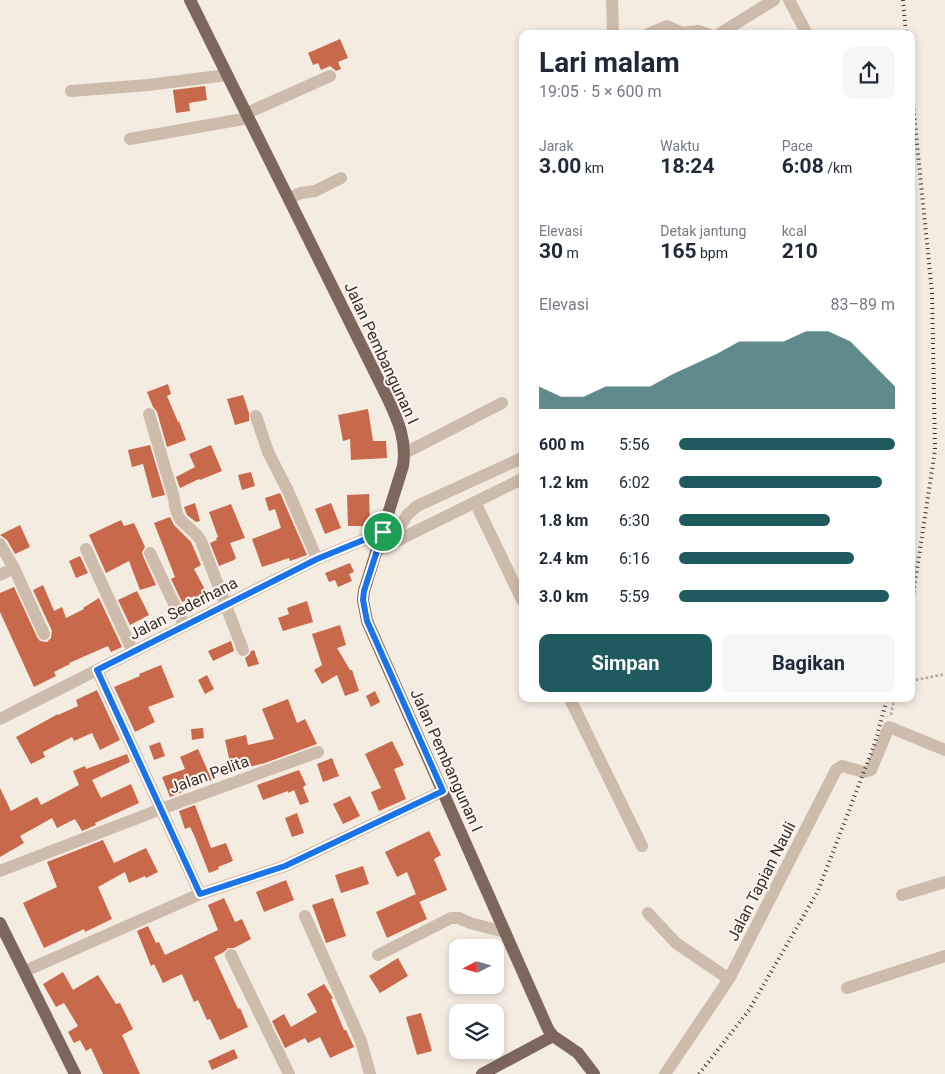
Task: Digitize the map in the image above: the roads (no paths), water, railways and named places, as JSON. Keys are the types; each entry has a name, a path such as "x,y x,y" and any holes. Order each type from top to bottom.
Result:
{"main road":[{"name":"Jalan Pembangunan I","path":"190,0 395,412 402,430 405,453 403,466 364,591 363,600 367,621 541,1014 553,1036"},
{"path":"0,924 75,1074"},
{"path":"482,1074 553,1036 578,1053 594,1074"}],"street":[{"path":"612,0 613,30"},
{"path":"725,30 774,0"},
{"path":"789,0 805,30"},
{"path":"658,30 667,26 676,30"},
{"path":"71,91 227,75"},
{"path":"130,139 248,116 330,76"},
{"path":"289,198 300,193 315,191 340,178"},
{"path":"405,453 502,402"},
{"path":"149,414 174,498 175,511 179,520 193,530 201,541 243,650"},
{"path":"256,416 268,452 288,491 317,559"},
{"path":"390,544 407,515 417,506 519,459"},
{"path":"376,551 519,480"},
{"path":"475,502 519,594"},
{"name":"Jalan Sederhana","path":"0,719 317,559 383,532"},
{"path":"0,544 14,568 44,634"},
{"path":"86,549 133,652"},
{"path":"150,553 184,625"},
{"path":"0,574 14,568"},
{"path":"97,670 200,894"},
{"path":"571,702 642,846"},
{"name":"Jalan Tapian Nauli","path":"665,1074 729,979 836,770 842,766 864,772 871,770 889,727 945,750"},
{"name":"Jalan Pelita","path":"0,871 161,808 318,752"},
{"path":"25,971 200,894 285,866 443,791"},
{"path":"902,896 945,882"},
{"path":"648,913 676,943 729,979"},
{"path":"305,916 361,1041 370,1074"},
{"path":"378,955 451,918 459,918 470,923 505,932"},
{"path":"231,955 289,1074"},
{"path":"847,988 945,956"}],"railway":[{"path":"903,0 906,30"},
{"path":"915,124 932,293 935,450 915,582"},
{"path":"699,1074 749,1010 818,891 875,743 886,702"}]}
